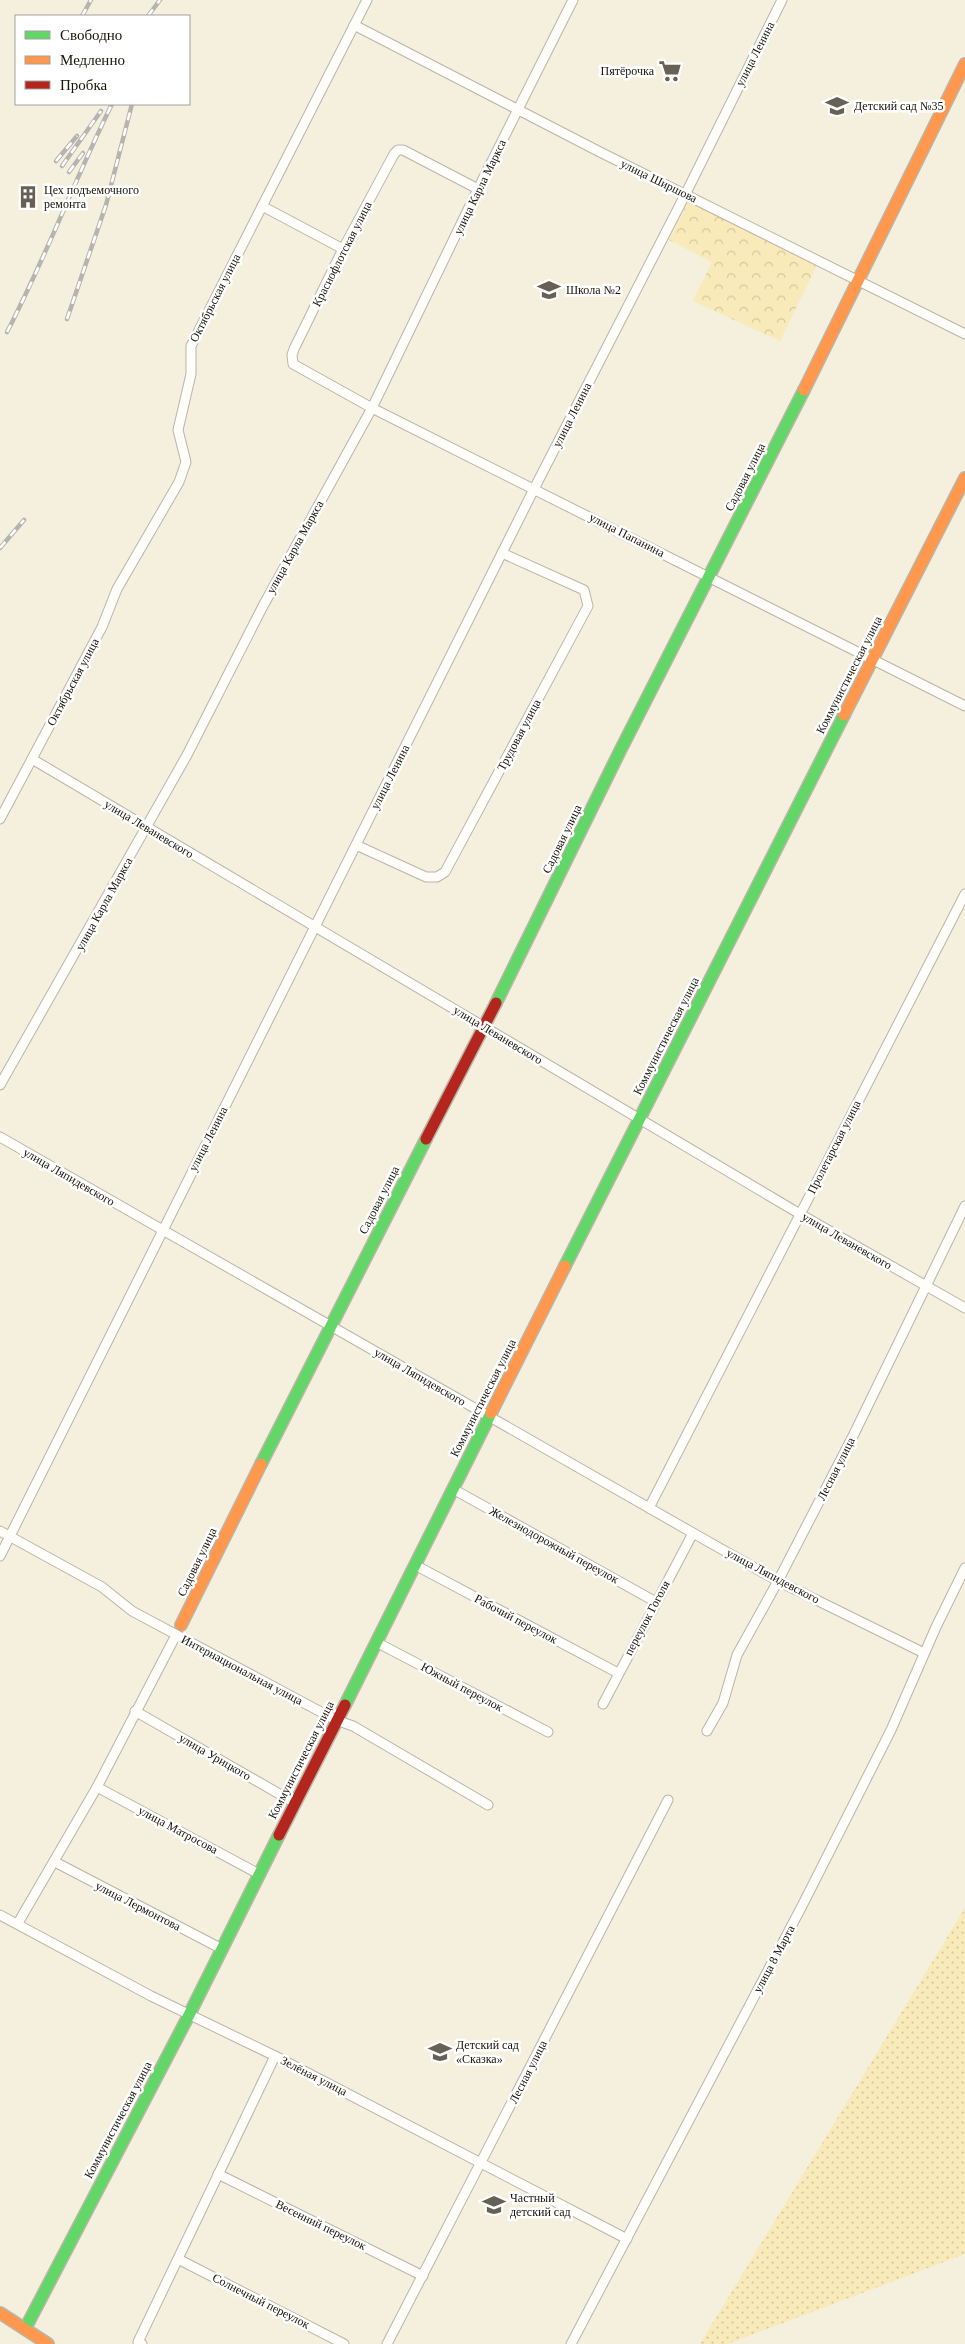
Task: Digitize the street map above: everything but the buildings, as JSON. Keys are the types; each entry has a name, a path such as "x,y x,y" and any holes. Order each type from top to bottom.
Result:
{"street":[{"name":"Октябрьская улица","path":"0,819 102,627 117,589 179,482 186,462 178,430 191,374 191,346 367,0"},
{"name":"улица Карла Маркса","path":"0,1085 188,755 263,606 372,408 478,189 573,0"},
{"name":"улица Ленина","path":"0,1556 534,489 686,193 782,0"},
{"name":"улица Ширшова","path":"354,25 518,110 965,334"},
{"name":"Садовая улица","path":"18,1923 97,1787 178,1630 330,1325 484,1026 620,751 859,281 965,64"},
{"name":"Краснофлотская улица","path":"292,361 294,349 343,249 398,150 403,150 478,189"},
{"path":"262,206 343,249"},
{"name":"улица Папанина","path":"292,361 296,366 372,408 965,706"},
{"name":"Коммунистическая улица","path":"25,2329 189,2015 639,1118 965,478"},
{"name":"Трудовая улица","path":"356,845 426,877 437,877 445,872 588,606 584,590 502,553"},
{"name":"улица Леваневского","path":"32,759 800,1214 965,1308"},
{"name":"Пролетарская улица","path":"648,1508 965,894"},
{"name":"улица Ляпидевского","path":"0,1137 778,1581 924,1653"},
{"name":"Лесная улица","path":"707,1731 723,1703 737,1655 778,1581 854,1434 965,1206"},
{"name":"Железнодорожный переулок","path":"453,1489 656,1602"},
{"name":"Интернациональная улица","path":"0,1531 86,1578 132,1611 178,1630 336,1720 353,1726 488,1805"},
{"name":"переулок Гоголя","path":"603,1704 693,1533"},
{"name":"Рабочий переулок","path":"415,1565 618,1673"},
{"name":"улица 8 Марта","path":"572,2344 802,1906 891,1730 924,1653 965,1568"},
{"name":"Южный переулок","path":"376,1642 548,1732"},
{"name":"улица Урицкого","path":"135,1711 295,1803"},
{"name":"улица Матросова","path":"97,1787 259,1874"},
{"name":"Лесная улица","path":"388,2344 668,1800"},
{"name":"улица Лермонтова","path":"54,1862 222,1950"},
{"name":"Зелёная улица","path":"0,1915 189,2015 275,2056 627,2239"},
{"path":"140,2343 178,2258 275,2056"},
{"name":"Весенний переулок","path":"218,2174 423,2276"},
{"name":"Солнечный переулок","path":"178,2258 344,2344"},
{"path":"0,2313 48,2344"}],"green space":[{"path":"688,202 817,265 780,341 693,301 712,262 669,240"},
{"path":"965,1908 965,2254 728,2344 700,2344"}],"railway":[{"path":"83,15 91,0"},
{"path":"149,15 160,0"},
{"path":"7,332 35,275 112,105"},
{"path":"67,319 106,205 132,105"},
{"path":"62,166 101,111"},
{"path":"56,161 77,136"},
{"path":"69,172 83,153"},
{"path":"0,548 24,520"}],"traffic: fast":[{"path":"496,1003 620,751 804,390"},
{"path":"565,1266 844,715"},
{"path":"261,1464 426,1139"},
{"path":"345,1705 491,1413"},
{"path":"25,2329 189,2015 279,1835"}],"traffic: slow":[{"path":"804,390 965,64"},
{"path":"844,715 965,478"},
{"path":"491,1413 565,1266"},
{"path":"181,1625 261,1464"},
{"path":"0,2313 48,2344"}],"traffic: jam":[{"path":"426,1139 496,1003"},
{"path":"279,1835 345,1705"}],"place":[{"name":"Пятёрочка","path":"670,71"},
{"name":"Детский сад №35","path":"837,106"},
{"name":"Цех подъемочного ремонта","path":"28,197"},
{"name":"Школа №2","path":"549,290"},
{"name":"Детский сад «Сказка»","path":"440,2052"},
{"name":"Частный детский сад","path":"494,2205"}]}
